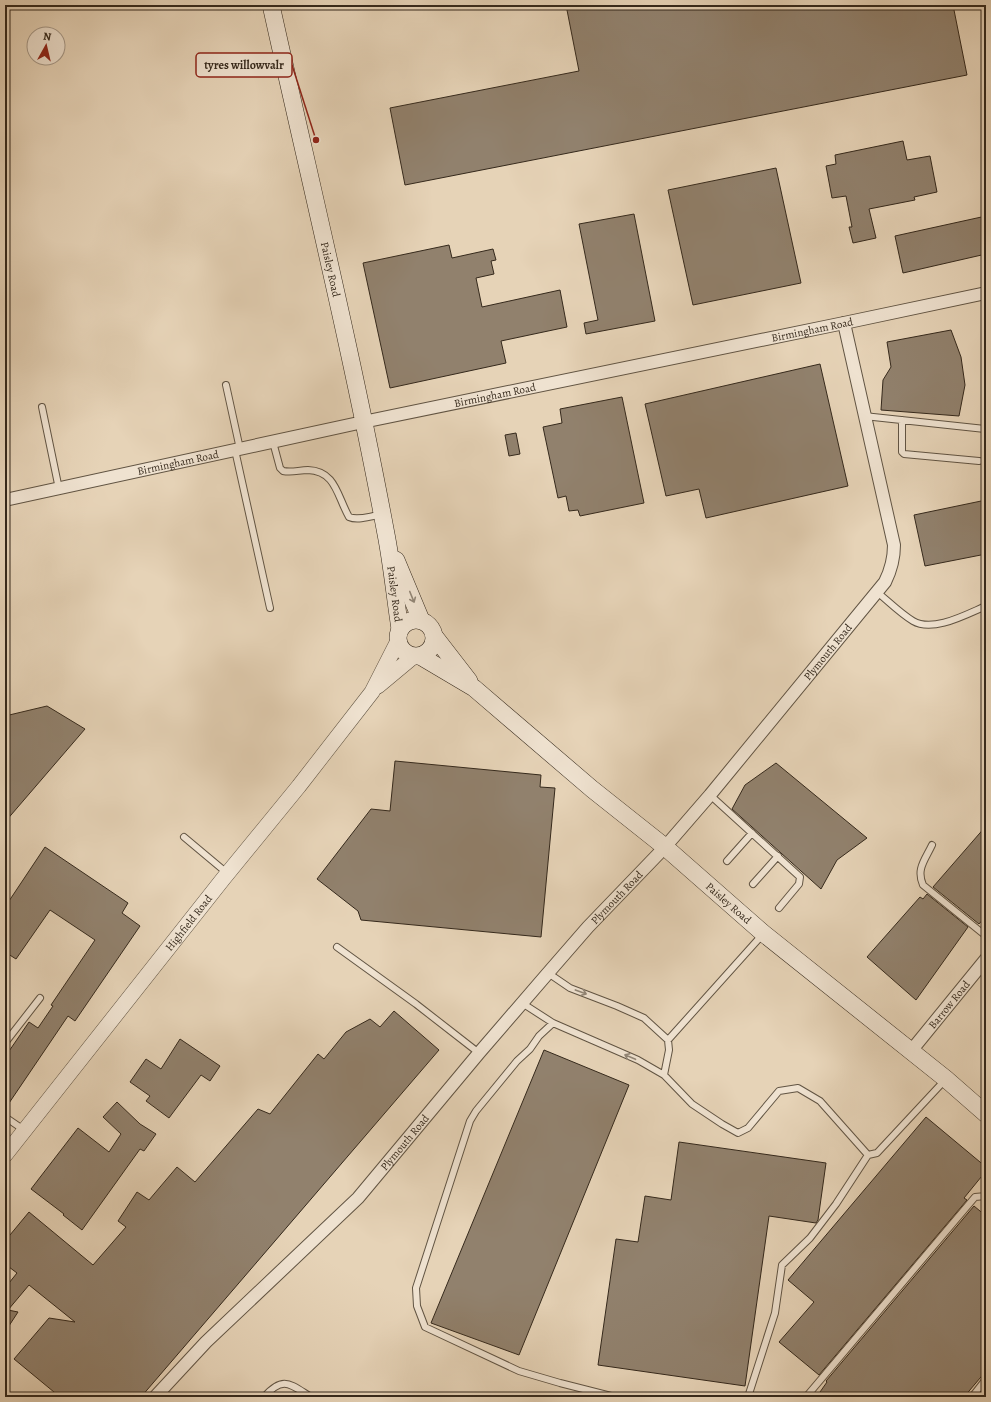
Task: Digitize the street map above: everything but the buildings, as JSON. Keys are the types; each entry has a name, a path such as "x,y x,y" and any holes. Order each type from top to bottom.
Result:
{"main road":[{"name":"Paisley Road","path":"271,5 301,143 333,278 382,514 400,635"},
{"name":"Paisley Road","path":"386,536 421,620"},
{"path":"421,620 429,625 434,632 435,637 429,651 417,656 404,651 400,635 409,621 421,620"},
{"name":"Paisley Road","path":"435,637 474,688"},
{"name":"Paisley Road","path":"417,656 474,688 592,789 665,847 764,933 946,1079 986,1114"}],"street":[{"name":"Birmingham Road","path":"5,500 363,422 844,324 986,293"},
{"name":"Plymouth Road","path":"155,1397 206,1342 358,1198 478,1053 588,927 665,847 710,795 885,582 891,569 894,557 894,545 844,324"},
{"name":"Highfield Road","path":"5,1154 227,873 299,786 372,692 400,635"},
{"name":"Highfield Road","path":"372,692 417,656"},
{"name":"Barrow Road","path":"911,1051 986,959"}],"lane":[{"path":"226,385 237,450 270,608"},
{"path":"42,407 59,489"},
{"path":"864,416 985,429"},
{"path":"902,420 902,452 904,454 979,461"},
{"path":"273,442 280,468 283,471 291,473 306,470 318,471 326,475 332,482 349,516 353,519 382,514"},
{"path":"877,592 914,622 927,626 953,620 986,606"},
{"path":"710,795 800,877 799,884 779,908"},
{"path":"727,861 752,833"},
{"path":"184,837 227,873"},
{"path":"932,845 920,869 922,885 986,936"},
{"path":"753,884 778,856"},
{"path":"668,1040 764,933"},
{"path":"337,947 416,1004 478,1053"},
{"path":"548,973 570,988 644,1018 668,1040 669,1050 664,1075"},
{"path":"5,1042 40,998"},
{"path":"522,1003 553,1023 638,1060 664,1075 692,1104 738,1133 748,1128 779,1091 798,1088 820,1101 868,1156"},
{"path":"553,1023 539,1036 530,1049 517,1061 476,1112 470,1122 416,1288 417,1306 425,1327 512,1367 560,1383 615,1397"},
{"path":"748,1397 775,1313 782,1265 810,1238 836,1204 868,1156 877,1153 946,1079"},
{"path":"5,1117 24,1130"},
{"path":"806,1397 975,1197 986,1196"},
{"path":"972,1397 986,1380"},
{"path":"264,1397 278,1384 291,1385 311,1397"}],"place":[{"name":"tyres willowvalr","path":"316,140"}]}
